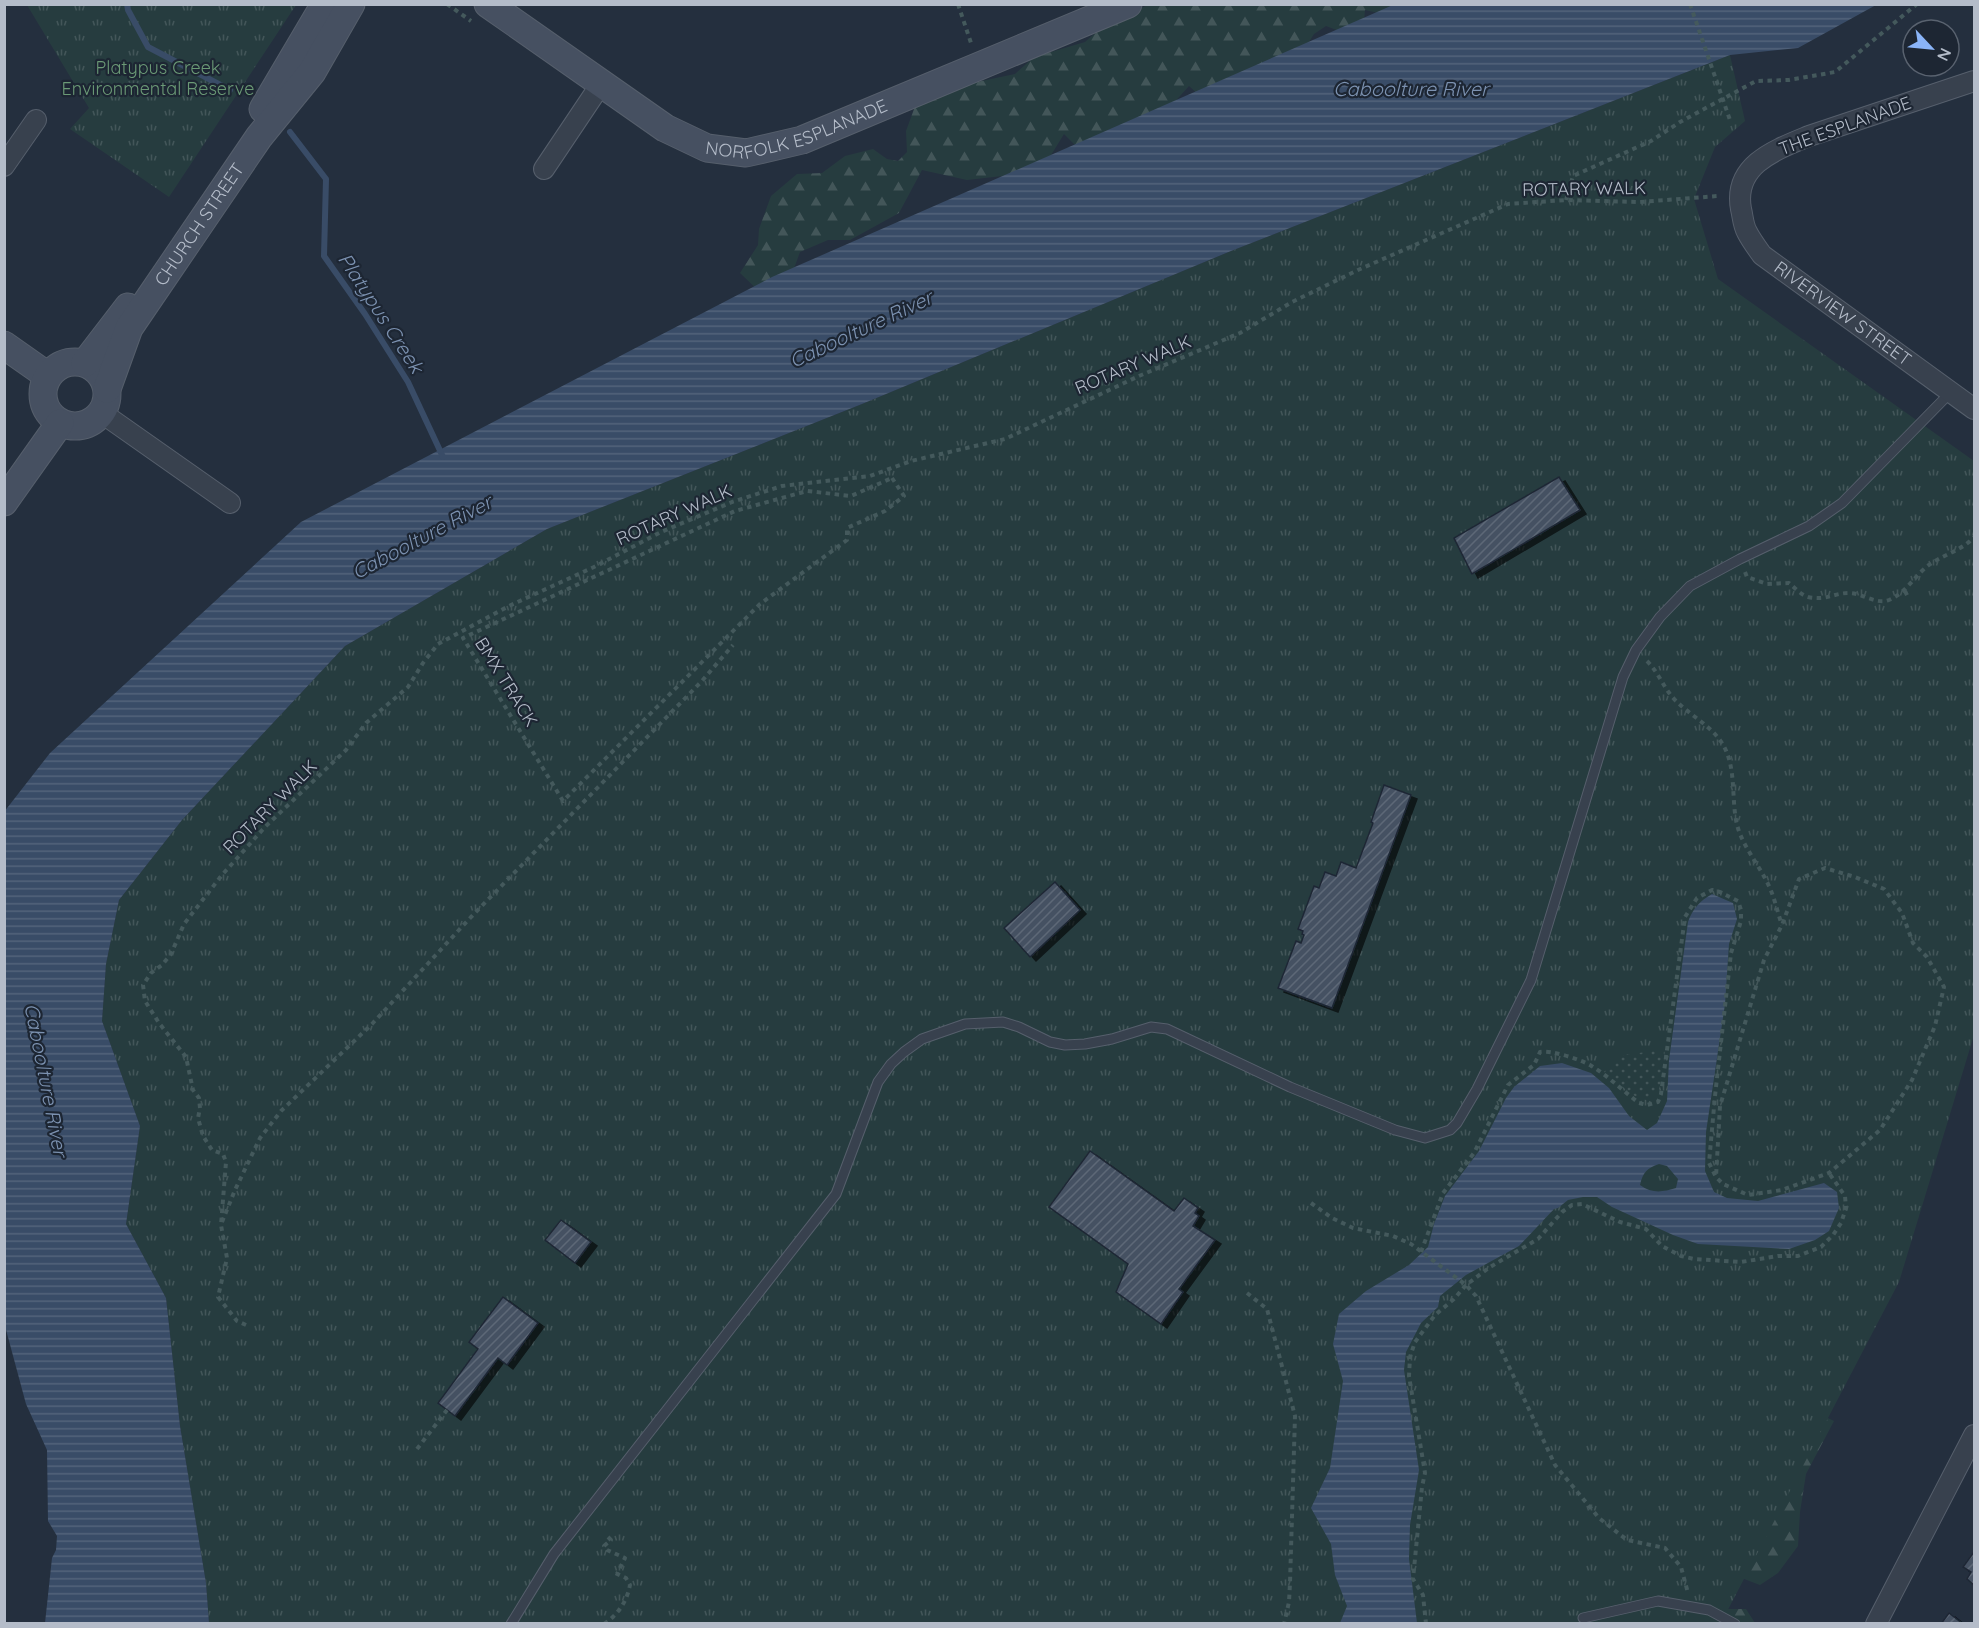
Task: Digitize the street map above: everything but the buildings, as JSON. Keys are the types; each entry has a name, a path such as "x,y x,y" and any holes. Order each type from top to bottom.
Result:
{"street":[{"path":"303,65 325,4"},
{"path":"303,65 351,4"},
{"name":"NORFOLK ESPLANADE","path":"488,4 665,128 707,147 746,153 802,140 1128,4"},
{"name":"CHURCH STREET","path":"85,363 122,317 250,131 303,65"},
{"name":"CHURCH STREET","path":"104,401 129,328 259,137 303,65"},
{"name":"THE ESPLANADE","path":"1739,198 1744,176 1762,158 1783,146 1974,81"},
{"path":"544,169 601,84"},
{"path":"4,166 36,120"},
{"name":"RIVERVIEW STREET","path":"1739,198 1745,230 1761,255 1974,409"},
{"path":"4,345 48,376"},
{"path":"104,401 87,424 78,426 60,423 45,407 44,386 48,376 64,363 75,361 85,363 100,373 104,401 230,503"},
{"path":"4,502 60,423"},
{"path":"1876,1623 1974,1434"}],"lane":[{"path":"511,1623 554,1554 836,1194 878,1082 891,1064 922,1039 965,1024 1003,1022 1050,1042 1065,1045 1112,1040 1151,1028 1167,1029 1290,1087 1395,1130 1425,1138 1440,1134 1457,1123 1477,1089 1531,980 1623,677 1636,650 1660,617 1690,586 1809,526 1842,503 1950,393"},
{"path":"1583,1618 1658,1600 1709,1610 1735,1623"}],"path":[{"path":"958,4 978,66"},
{"path":"1690,4 1731,123"},
{"path":"1566,200 1573,176 1652,141 1680,122 1756,81 1789,80 1835,72 1917,4"},
{"name":"ROTARY WALK","path":"246,1325 237,1321 218,1297 227,1258 221,1225 226,1162 223,1154 212,1150 202,1136 198,1118 199,1098 193,1090 186,1057 145,1001 143,985 151,973 171,954 183,924 222,875 265,827 346,750 366,723 408,687 438,644 509,606 594,567 661,532 732,502 782,486 870,476 921,459 1005,439 1139,376 1240,333 1292,302 1358,270 1508,204 1566,200 1640,202 1718,196"},
{"name":"BMX TRACK","path":"892,478 904,496 885,511 847,528 847,540 760,604 563,801 462,638 735,511 807,491 851,496 892,478"},
{"path":"1740,559 1747,577 1767,584 1790,583 1805,597 1827,599 1849,593 1871,600 1887,601 1905,591 1923,569 1940,557 1969,543 1974,537"},
{"path":"1905,591 1909,599"},
{"path":"221,1225 260,1138 281,1111 372,1024 471,917 701,682 733,645"},
{"path":"1636,650 1658,672 1666,689 1677,702 1717,736 1727,751 1739,832 1769,884 1782,925"},
{"path":"1421,1252 1443,1193 1473,1153 1508,1085 1534,1065 1540,1052 1554,1052 1589,1064 1639,1103 1647,1105 1658,1102 1661,1094 1685,916 1697,898 1712,890 1737,902 1741,910 1741,921 1731,952 1709,1163 1716,1177 1723,1184 1748,1195 1782,1190 1829,1173 1880,1130 1912,1080 1935,1026 1944,987 1927,957 1913,943 1902,913 1884,889 1824,868 1799,879 1782,925 1764,960 1720,1106 1716,1177"},
{"path":"1426,1622 1423,1595 1413,1579 1425,1473 1409,1376 1410,1357 1415,1342 1426,1326 1466,1285 1490,1267 1538,1239 1562,1212 1572,1205 1582,1204 1620,1222 1646,1229 1662,1245 1681,1256 1694,1259 1741,1262 1778,1256 1798,1256 1821,1247 1841,1223 1846,1208 1845,1196 1829,1173"},
{"path":"1311,1203 1353,1228 1393,1236 1411,1244 1466,1285 1476,1296 1496,1335 1555,1465 1599,1518 1627,1540 1665,1548 1681,1567 1693,1608"},
{"path":"1247,1293 1267,1309 1295,1416 1289,1602 1284,1623"},
{"path":"417,1449 447,1410"},
{"path":"604,1623 612,1619 628,1595 630,1585 626,1578 615,1573 625,1558 607,1550 604,1546 611,1540 608,1537"}],"green space":[{"name":"Platypus Creek Environmental Reserve","path":"27,5 296,5 169,197 70,129 89,108"},
{"path":"1148,5 1396,5 1387,15 1365,10 1364,21 1342,32 1326,26 1314,34 1302,53 1210,105 1189,86 1170,107 1080,150 1064,134 1048,160 1021,174 967,180 922,170 899,213 850,240 828,240 800,252 785,293 763,295 740,273 758,245 759,229 771,196 797,174 822,173 845,156 873,149 887,159 898,161 907,152 906,131 917,101 972,83 1015,74 1034,57 1085,42 1108,22"},
{"path":"1730,55 1745,121 1715,147 1694,199 1718,279 1974,461 1974,1035 1899,1282 1721,1623 209,1623 206,1583 180,1426 166,1298 126,1224 140,1126 102,1021 106,964 119,900 182,820 345,646 547,529 862,404 1231,251"},
{"path":"1665,1049 1660,1086 1654,1098 1649,1101 1635,1096 1604,1073 1620,1056"},
{"path":"1795,1402 1834,1421 1806,1474 1798,1546 1778,1573 1760,1585 1739,1577 1725,1609 1746,1609 1755,1623 1662,1623"}],"water":[{"name":"Caboolture River","path":"1393,5 1876,5 1798,48 1730,55 1231,251 862,404 547,529 345,646 182,820 119,900 106,964 102,1021 140,1126 126,1224 166,1298 180,1426 206,1583 209,1623 45,1623 52,1558 56,1550 57,1536 48,1521 47,1450 26,1404 5,1326 4,812 50,753 301,522 772,277"},
{"path":"1712,894 1733,903 1737,919 1729,944 1725,1004 1706,1132 1705,1171 1714,1192 1727,1198 1758,1201 1824,1183 1837,1192 1839,1208 1829,1231 1815,1240 1789,1249 1698,1244 1612,1207 1597,1197 1583,1197 1568,1200 1554,1209 1519,1246 1466,1275 1440,1296 1438,1307 1421,1323 1406,1352 1404,1370 1419,1470 1410,1525 1409,1559 1417,1623 1340,1623 1347,1606 1335,1575 1331,1544 1311,1508 1330,1468 1343,1381 1333,1344 1339,1314 1366,1291 1409,1265 1428,1247 1445,1196 1479,1151 1514,1087 1540,1066 1562,1063 1591,1073 1609,1088 1629,1116 1647,1130 1657,1123 1667,1101 1669,1060 1688,922 1700,902","holes":["1659,1164 1667,1166 1678,1179 1676,1188 1658,1191 1649,1190 1640,1185 1644,1174 1649,1169"]}],"waterway":[{"name":"Platypus Creek","path":"127,4 148,47 230,90"},
{"name":"Platypus Creek","path":"290,132 326,179 324,256 365,314 408,382 443,457"}]}
